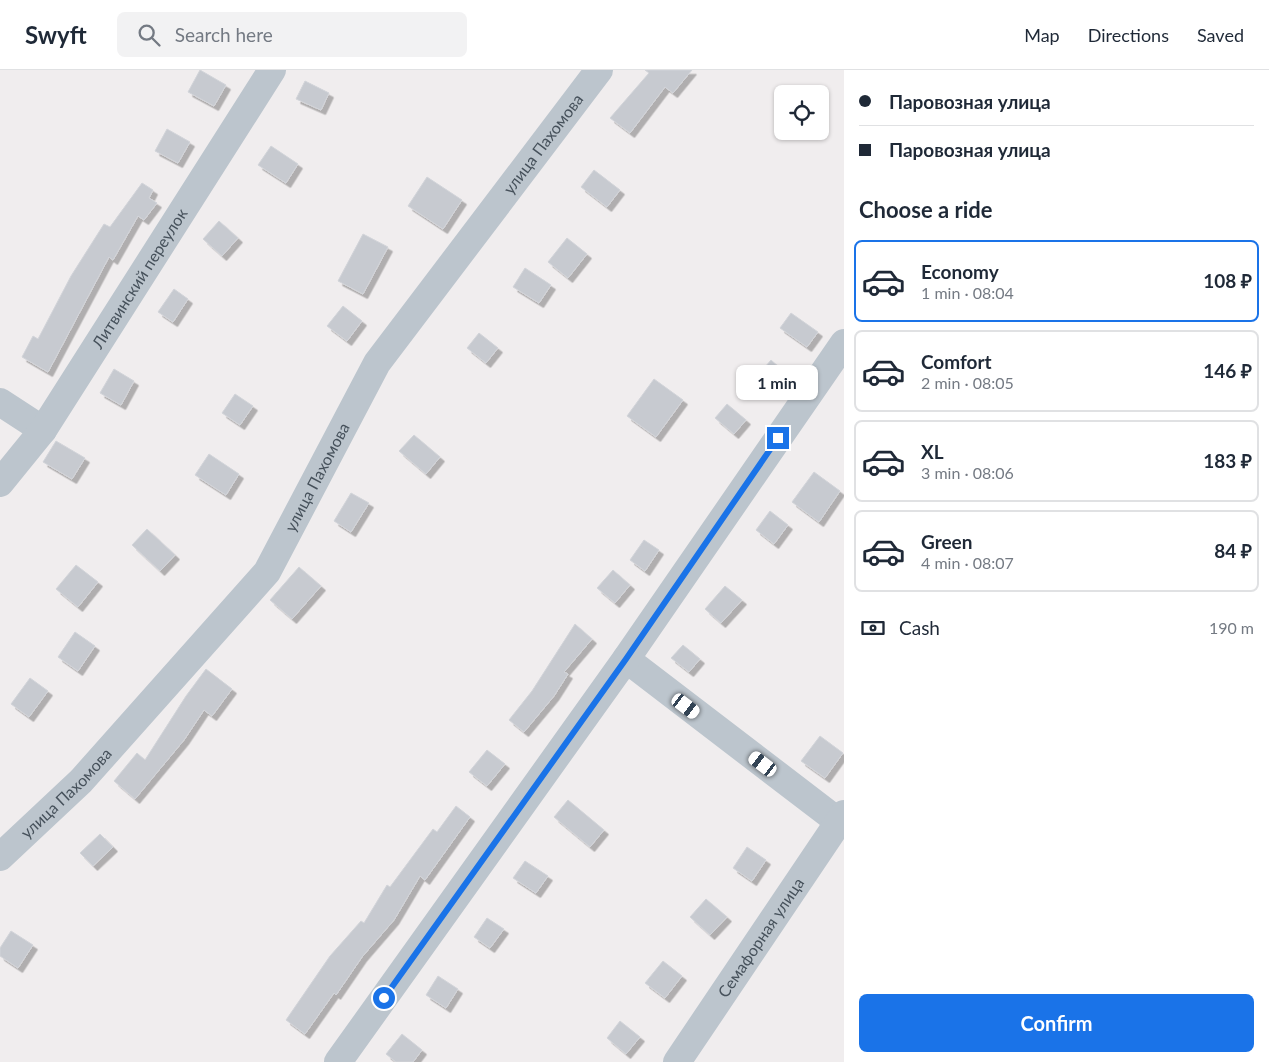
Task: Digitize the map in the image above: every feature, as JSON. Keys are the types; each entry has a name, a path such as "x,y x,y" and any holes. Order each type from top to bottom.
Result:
{"lane":[{"name":"Литвинский переулок","path":"0,483 43,430 272,70"},
{"name":"улица Пахомова","path":"0,857 81,781 267,572 377,363 599,70"},
{"path":"338,1062 626,659 844,343"},
{"path":"0,402 43,430"},
{"path":"626,659 842,818"},
{"name":"Семафорная улица","path":"677,1062 842,818"}],"building":[{"path":"200,70 226,85 214,106 188,92"},
{"path":"645,70 692,70 673,93 665,87 630,133 610,118 649,73"},
{"path":"305,81 329,93 321,110 296,99"},
{"path":"167,129 190,142 178,163 155,151"},
{"path":"271,146 298,164 286,183 258,165"},
{"path":"594,170 620,190 607,207 581,187"},
{"path":"427,177 462,200 443,229 408,206"},
{"path":"142,183 153,190 149,198 157,203 144,220 138,216 113,260 109,257 48,372 22,357 33,336 38,339 71,276 104,224 110,227"},
{"path":"219,221 238,238 222,256 203,239"},
{"path":"363,234 388,247 363,294 338,281"},
{"path":"567,238 587,254 568,278 548,262"},
{"path":"525,268 551,285 539,303 513,287"},
{"path":"174,289 188,299 173,322 158,312"},
{"path":"343,306 362,321 347,341 327,326"},
{"path":"791,313 818,332 807,347 780,328"},
{"path":"479,333 498,348 486,363 467,348"},
{"path":"771,360 788,375 776,389 759,374"},
{"path":"114,369 134,381 121,405 100,393"},
{"path":"654,379 683,400 656,437 627,416"},
{"path":"235,394 253,406 240,425 222,413"},
{"path":"727,404 746,420 734,434 715,418"},
{"path":"414,435 440,457 426,474 399,451"},
{"path":"56,441 85,458 72,479 43,462"},
{"path":"209,454 239,474 226,495 195,475"},
{"path":"814,472 840,491 819,522 792,502"},
{"path":"351,493 369,503 351,532 334,521"},
{"path":"770,511 788,525 774,544 756,530"},
{"path":"147,529 175,555 160,571 132,545"},
{"path":"644,540 659,550 645,571 630,560"},
{"path":"76,565 98,582 78,607 56,589"},
{"path":"299,567 321,586 292,619 270,600"},
{"path":"613,570 630,585 615,603 597,588"},
{"path":"725,586 742,600 721,623 705,609"},
{"path":"575,624 592,639 564,672 568,674 554,696 524,732 509,720 532,691"},
{"path":"75,632 95,646 78,671 58,657"},
{"path":"683,645 700,659 689,672 671,658"},
{"path":"206,669 232,689 212,716 204,710 184,740 135,799 114,781 137,753 145,760 186,696"},
{"path":"30,678 48,691 29,717 11,704"},
{"path":"820,736 843,753 825,778 801,761"},
{"path":"487,750 505,764 487,786 469,772"},
{"path":"568,800 604,830 590,847 554,817"},
{"path":"456,806 470,817 425,880 420,876 394,920 362,957 336,995 334,993 305,1034 286,1020 330,956 361,921 364,923 387,885 390,887 433,829 437,832"},
{"path":"100,834 113,847 93,866 80,853"},
{"path":"747,847 766,860 752,881 733,868"},
{"path":"525,861 548,876 536,893 513,878"},
{"path":"706,899 727,917 710,935 690,917"},
{"path":"487,918 504,929 490,948 474,937"},
{"path":"11,931 33,945 18,968 0,956 0,948"},
{"path":"663,961 682,976 665,998 645,983"},
{"path":"438,976 458,989 446,1008 426,995"},
{"path":"620,1021 640,1037 626,1054 607,1038"},
{"path":"402,1034 422,1050 413,1062 396,1062 386,1054"}],"route":[{"path":"384,998 626,659 778,438"}]}
